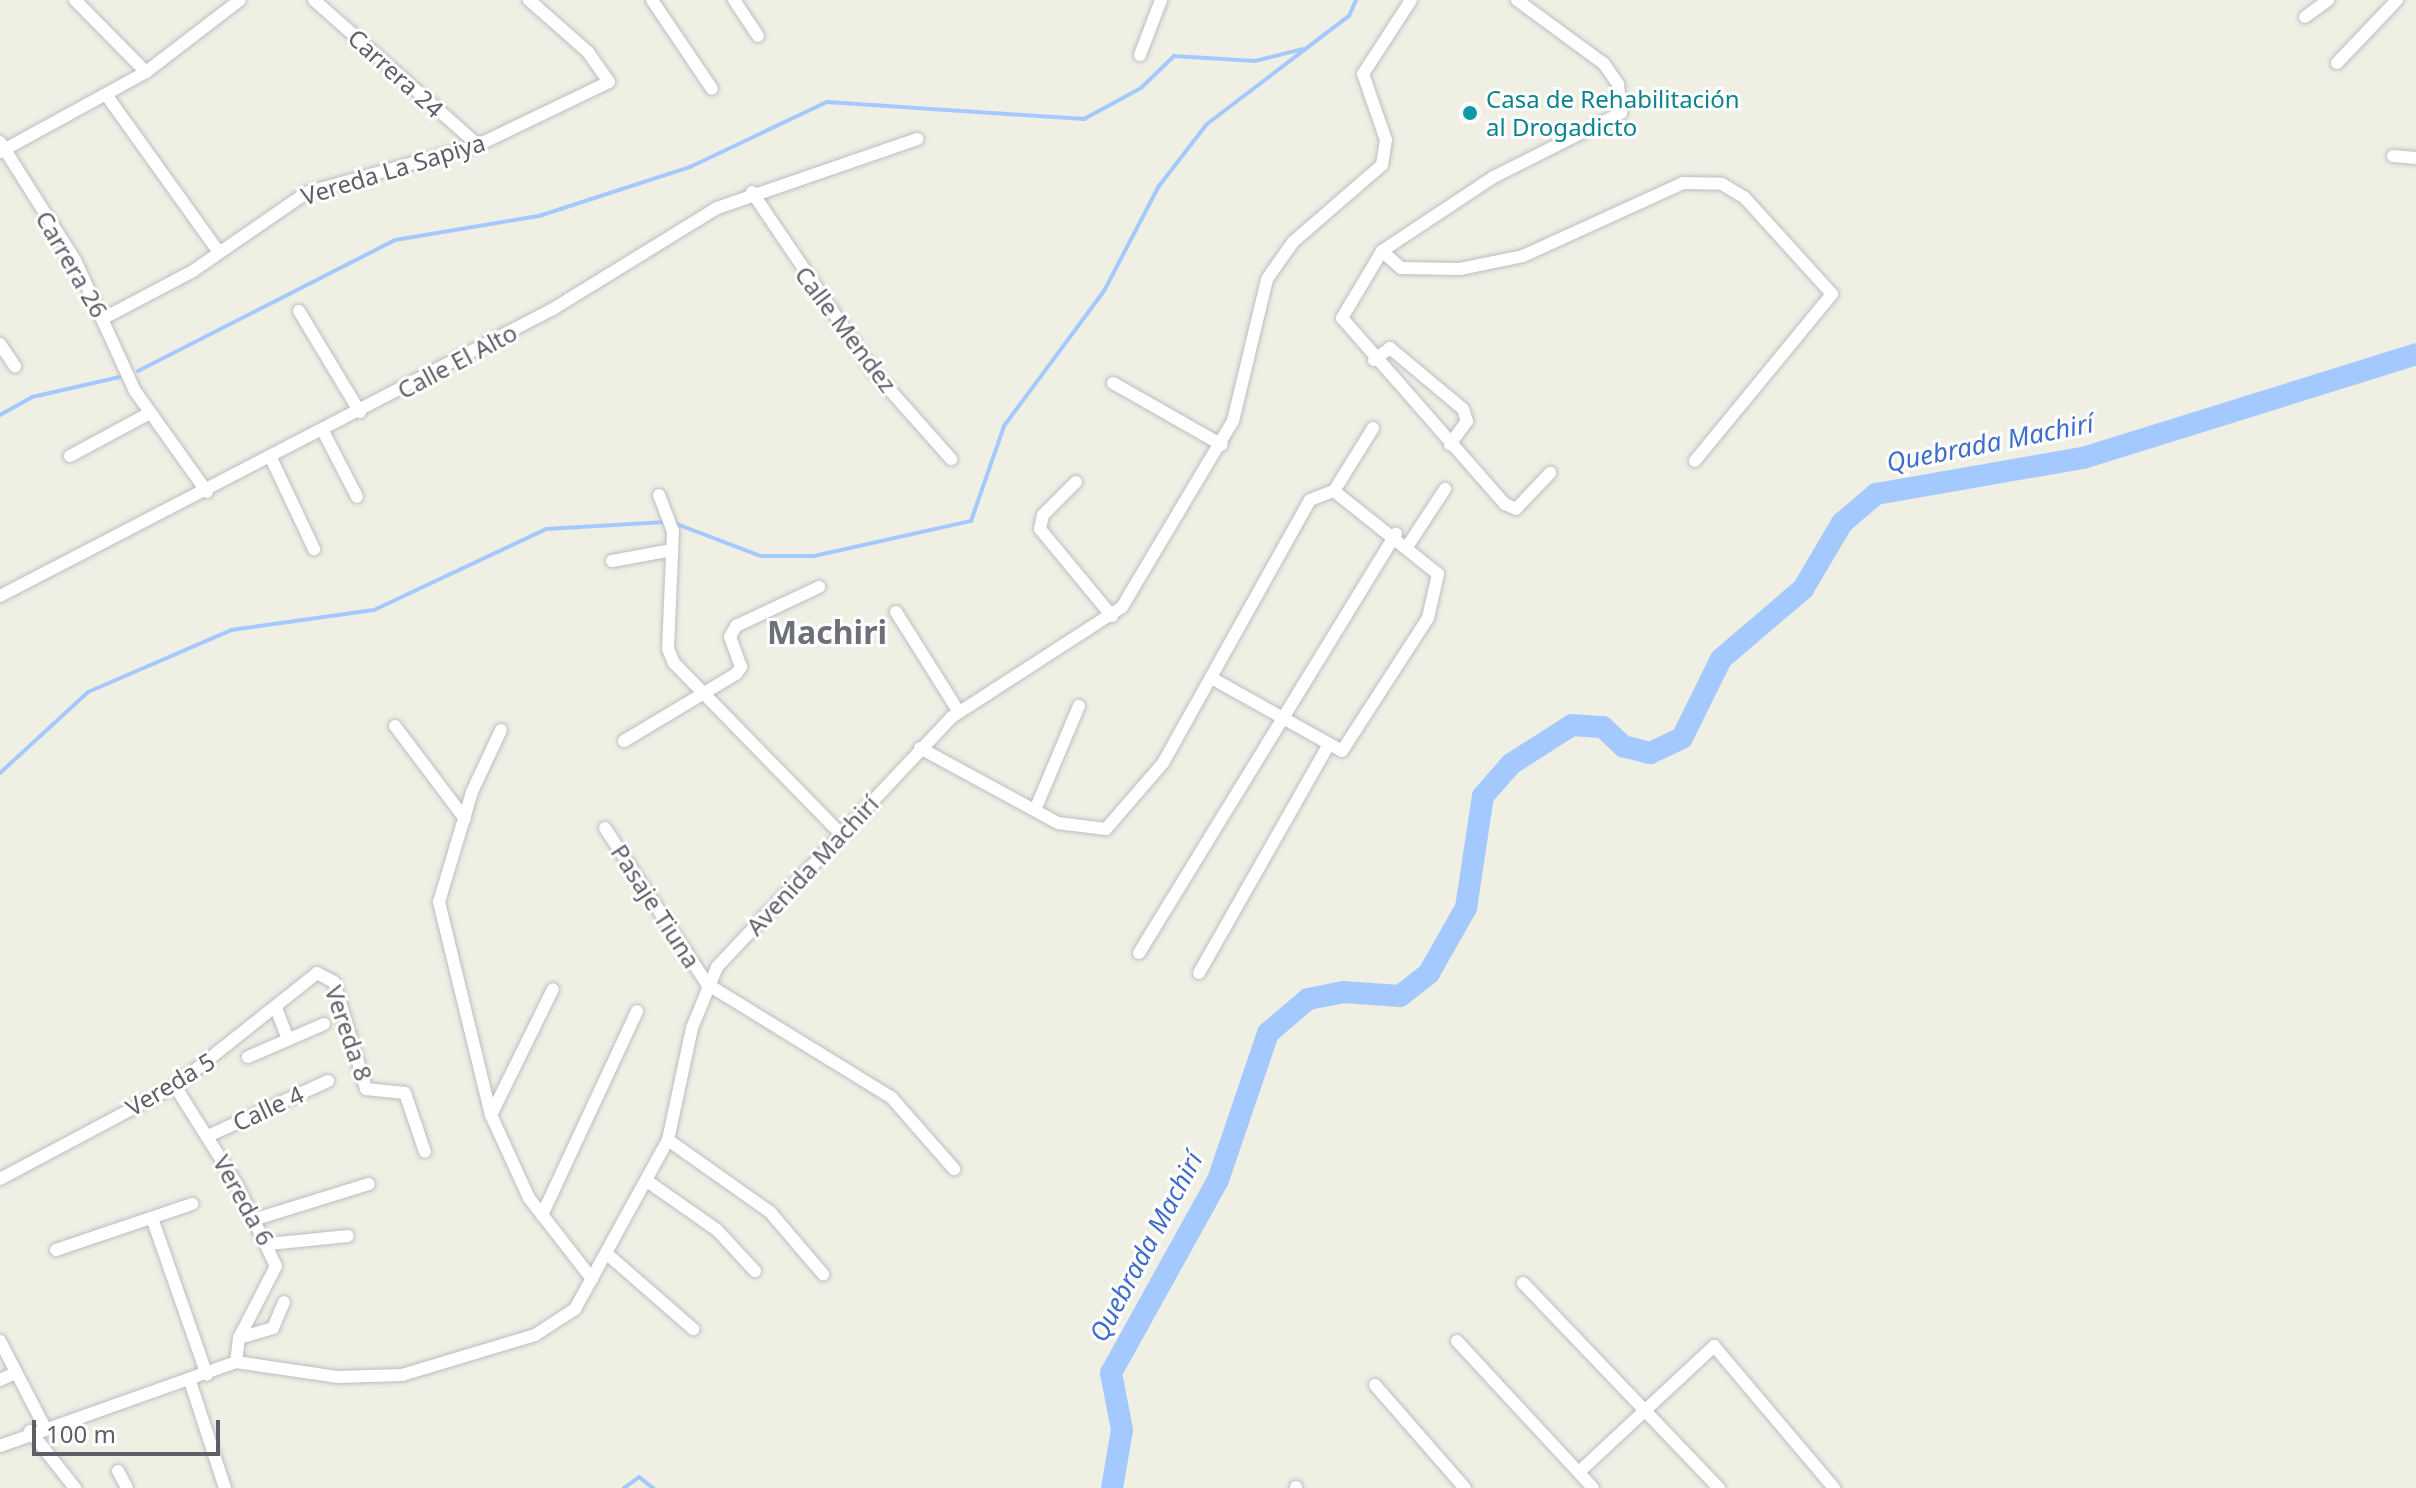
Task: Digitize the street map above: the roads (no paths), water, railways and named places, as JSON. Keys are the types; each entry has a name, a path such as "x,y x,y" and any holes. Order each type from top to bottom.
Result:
{"street":[{"path":"75,0 146,72"},
{"path":"2,147 107,96 146,72 240,0"},
{"name":"Carrera 24","path":"314,0 478,145"},
{"name":"Vereda La Sapiya","path":"104,318 218,251 306,193 478,145 609,82 588,52 529,0"},
{"path":"652,0 712,89"},
{"path":"734,0 758,36"},
{"path":"1140,55 1161,0"},
{"name":"Avenida Machirí","path":"236,1362 356,1379 430,1369 546,1330 575,1309 668,1140 707,984 920,748 959,712 1112,616 1222,445 1241,396 1267,279 1293,242 1382,165 1386,140 1363,74 1411,0"},
{"path":"1517,0 1604,64 1618,84 1621,113 1492,178 1382,251 1342,318 1374,360 1450,444 1516,509 1550,473"},
{"path":"2305,17 2328,0"},
{"path":"2337,63 2397,0"},
{"path":"107,96 218,251"},
{"name":"Calle El Alto","path":"0,596 360,412 752,192 917,139"},
{"name":"Carrera 26","path":"2,147 104,318 135,391 207,492"},
{"path":"2393,156 2416,158"},
{"path":"1382,251 1401,268 1460,269 1523,256 1683,183 1722,184 1744,197 1832,294 1695,461"},
{"name":"Calle Mendez","path":"752,192 873,371 951,459"},
{"path":"299,311 360,412"},
{"path":"0,344 15,366"},
{"path":"1374,360 1390,348 1463,409 1467,421 1450,444"},
{"path":"1113,383 1222,445"},
{"path":"70,456 150,413"},
{"path":"920,748 1035,810 1082,830 1106,829 1122,818 1213,679 1310,500 1334,491 1373,428"},
{"path":"323,431 357,497"},
{"path":"271,458 314,549"},
{"path":"1076,482 1043,515 1040,529 1112,616"},
{"path":"1409,544 1445,489"},
{"path":"1213,679 1328,746 1342,751 1354,741 1428,618 1438,574 1409,544 1334,491"},
{"path":"659,495 669,509 673,531 668,649 700,694 842,835"},
{"path":"1139,953 1277,717 1396,534"},
{"path":"612,561 672,550"},
{"path":"624,741 741,667 730,637 736,626 819,587"},
{"path":"896,612 959,712"},
{"path":"1035,810 1079,706"},
{"path":"395,726 465,819"},
{"path":"501,730 465,819 439,902 491,1115 542,1215 592,1279"},
{"path":"1199,973 1328,746"},
{"name":"Pasaje Tiuna","path":"605,828 707,984"},
{"name":"Vereda 5","path":"3,1173 175,1086 327,973"},
{"name":"Vereda 8","path":"327,973 366,1089 405,1093 425,1152"},
{"path":"707,984 891,1097 954,1169"},
{"path":"491,1115 553,989"},
{"path":"276,1008 288,1040"},
{"path":"542,1215 637,1011"},
{"path":"248,1057 324,1024"},
{"name":"Calle 4","path":"208,1136 328,1081"},
{"name":"Vereda 6","path":"175,1086 208,1136 269,1244 274,1281 239,1338 236,1362"},
{"path":"668,1140 770,1212 823,1274"},
{"path":"647,1181 717,1230 755,1271"},
{"path":"256,1219 369,1184"},
{"path":"56,1250 192,1204"},
{"path":"152,1218 207,1375"},
{"path":"269,1244 348,1236"},
{"path":"606,1253 693,1329"},
{"path":"1523,1283 1643,1412 1719,1488"},
{"path":"239,1338 273,1328 284,1302"},
{"path":"0,1341 44,1426"},
{"path":"1457,1341 1593,1488"},
{"path":"1579,1472 1714,1346 1831,1482"},
{"path":"0,1446 44,1426 190,1381 236,1362"},
{"path":"0,1380 15,1373"},
{"path":"190,1381 225,1488"},
{"path":"1375,1385 1465,1488"},
{"path":"30,1431 75,1488"},
{"path":"118,1471 127,1488"}],"waterway":[{"path":"674,523 761,556 814,556 971,521 1004,426 1104,291 1159,186 1207,124 1349,16 1356,0"},
{"path":"138,371 395,240 539,216 690,167 827,102 1084,119 1141,88 1174,56 1255,61 1303,49"},
{"name":"Quebrada Machirí","path":"1112,1488 1122,1430 1111,1373 1218,1180 1268,1033 1308,999 1343,992 1400,996 1429,973 1466,908 1483,796 1511,764 1572,725 1603,727 1623,746 1650,753 1682,738 1721,659 1803,589 1842,523 1876,494 2083,458 2416,354"},
{"path":"0,415 32,397 120,377"},
{"path":"0,773 88,692 231,630 374,610 546,529 665,522"},
{"path":"624,1488 639,1477 653,1488"}],"place":[{"name":"Casa de Rehabilitación al Drogadicto","path":"1470,113"}],"district":[{"name":"Machiri","path":"827,632"}]}
